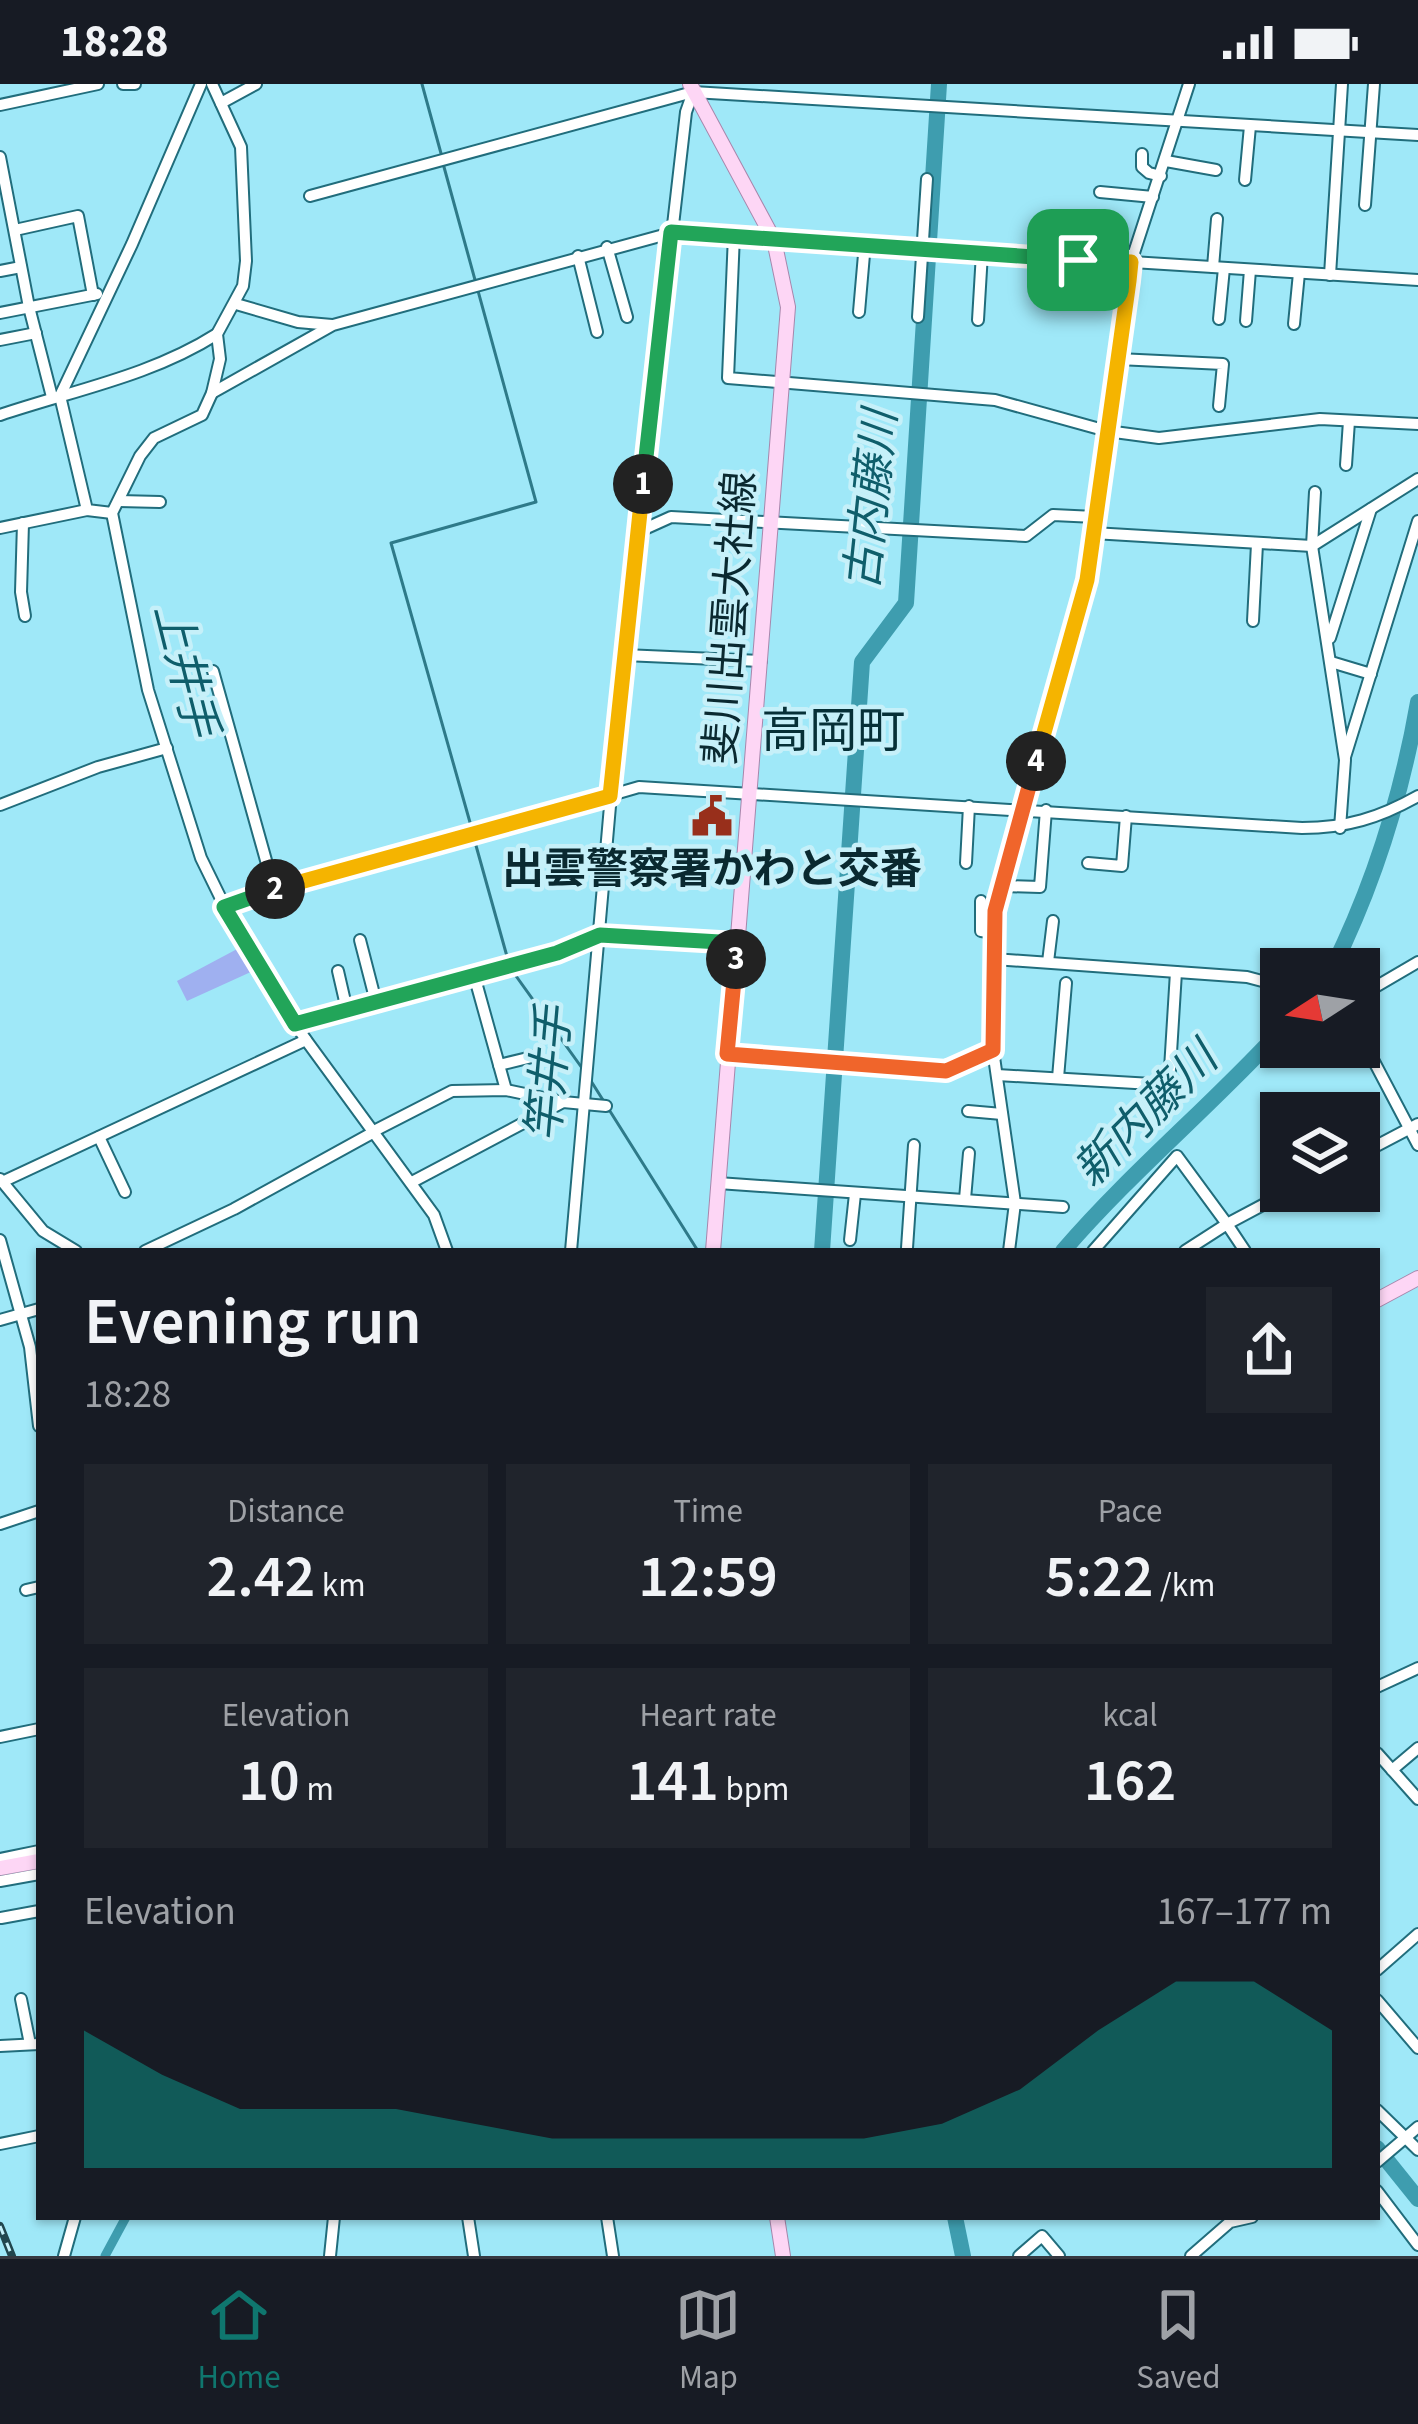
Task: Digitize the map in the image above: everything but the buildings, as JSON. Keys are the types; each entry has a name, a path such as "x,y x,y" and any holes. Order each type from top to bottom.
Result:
{"main road":[{"name":"斐川出雲大社線","path":"691,86 774,240 788,308 713,1248"},
{"path":"1380,1298 1418,1278"},
{"path":"0,1864 36,1861"},
{"path":"778,2220 784,2256"}],"street":[{"path":"0,105 98,84"},
{"path":"123,84 135,84"},
{"path":"56,396 132,244 201,84"},
{"path":"0,415 118,380 192,350 217,334 236,304 246,261 241,147 212,84"},
{"path":"221,103 256,84"},
{"path":"1009,1248 1016,1203 993,1050 995,911 1087,580 1131,262 1189,84"},
{"path":"1330,275 1342,84"},
{"path":"1365,206 1374,84"},
{"path":"571,1248 624,655 656,347 691,86"},
{"path":"310,196 691,86 1418,135"},
{"path":"1245,180 1250,126"},
{"path":"1142,154 1142,167 1160,176"},
{"path":"0,157 29,307 87,510"},
{"path":"1166,160 1216,170"},
{"path":"918,317 927,179"},
{"path":"1100,191 1153,197"},
{"path":"15,230 78,216 93,295"},
{"path":"1217,219 1219,319"},
{"path":"212,393 333,326 671,232 1418,280"},
{"path":"734,235 728,378 994,400 1107,431 1159,438 1320,419 1418,424"},
{"path":"859,313 865,243"},
{"path":"607,247 627,317"},
{"path":"978,320 982,253"},
{"path":"578,256 597,332"},
{"path":"0,271 21,267"},
{"path":"1246,321 1250,270"},
{"path":"1294,324 1299,273"},
{"path":"0,313 106,292"},
{"path":"236,304 298,322 333,326"},
{"path":"0,340 36,333"},
{"path":"217,334 220,359 202,415 154,438 116,507 148,690 201,858 224,907 295,1024 434,1215 445,1248"},
{"path":"1118,359 1223,364 1219,406"},
{"path":"1346,465 1349,421"},
{"path":"1093,533 1312,546 1418,479"},
{"path":"1315,491 1312,546 1345,760 1340,828"},
{"path":"0,528 87,510 160,502"},
{"path":"1329,643 1371,509"},
{"path":"640,531 671,517 1026,536 1053,515 1095,517"},
{"path":"1345,760 1418,521"},
{"path":"23,523 21,592 26,616"},
{"path":"1252,622 1257,544"},
{"path":"624,655 761,661"},
{"path":"1331,662 1371,674"},
{"path":"213,671 274,889"},
{"path":"0,805 98,766 166,748"},
{"path":"224,907 639,787 1340,828 1365,822 1413,798"},
{"path":"966,862 969,806"},
{"path":"1003,886 1040,887 1046,810"},
{"path":"1088,863 1122,866 1126,816"},
{"path":"981,901 981,931 995,933"},
{"path":"1048,962 1053,921"},
{"path":"295,1024 557,953 600,935 737,943"},
{"path":"360,940 376,1002"},
{"path":"994,959 1260,978"},
{"path":"1380,984 1418,962"},
{"path":"338,971 347,1010"},
{"path":"997,1075 1169,1085 1176,971"},
{"path":"474,976 506,1090"},
{"path":"1058,1078 1066,983"},
{"path":"71,1248 43,1231 1,1181 306,1040"},
{"path":"727,1054 946,1071 993,1050"},
{"path":"499,1065 536,1056"},
{"path":"1379,1068 1414,1126 1418,1145"},
{"path":"151,1248 452,1091 506,1090 606,1106"},
{"path":"412,1182 563,1102"},
{"path":"968,1111 1002,1114"},
{"path":"1380,1143 1414,1126"},
{"path":"99,1137 125,1192"},
{"path":"907,1248 914,1145"},
{"path":"965,1199 969,1153"},
{"path":"1096,1248 1177,1156 1243,1248"},
{"path":"718,1183 1063,1207"},
{"path":"850,1240 854,1194"},
{"path":"1190,1248 1260,1206"},
{"path":"186,1248 187,1231"},
{"path":"1103,1239 1109,1248"},
{"path":"0,1240 22,1317 36,1407"},
{"path":"0,1320 36,1310"},
{"path":"0,1524 36,1512"},
{"path":"1380,1684 1418,1668"},
{"path":"0,1737 36,1731"},
{"path":"1392,1770 1418,1748"},
{"path":"1380,1756 1418,1799"},
{"path":"0,1864 36,1852"},
{"path":"0,1881 36,1875"},
{"path":"4,1934 1,1914 36,1911"},
{"path":"1380,1967 1418,1934"},
{"path":"0,2046 34,2044 21,1999"},
{"path":"1380,2004 1418,2048"},
{"path":"1380,2113 1418,2150"},
{"path":"1380,2159 1418,2127"},
{"path":"0,2144 36,2136"},
{"path":"1380,2196 1418,2245"},
{"path":"64,2256 74,2220"},
{"path":"330,2256 334,2220"},
{"path":"468,2220 474,2256"},
{"path":"607,2220 613,2256"},
{"path":"1191,2256 1230,2222 1239,2220"},
{"path":"1019,2256 1042,2236 1059,2256"}],"shaded area":[{"path":"239,948 253,971 187,1001 177,981"}],"waterway":[{"path":"422,84 442,157"},
{"name":"古内藤川","path":"822,1248 862,662 906,603 939,84"},
{"path":"444,167 536,502 391,543 473,833"},
{"name":"竿井手","path":"645,420 655,335"},
{"name":"新内藤川","path":"1341,948 1384,839 1418,702"},
{"path":"475,842 508,960"},
{"path":"511,969 582,1068"},
{"name":"新内藤川","path":"1066,1248 1260,1051"},
{"path":"591,1081 696,1248"},
{"name":"新内藤川","path":"1380,2152 1418,2199"},
{"path":"105,2256 124,2220"},
{"name":"古内藤川","path":"956,2220 963,2256"}],"railway":[{"path":"0,2226 12,2256"}],"place":[{"name":"出雲警察署かわと交番","path":"712,816"}],"district":[{"name":"高岡町","path":"833,732"}],"route":[{"path":"671,232 1078,260 1131,262 1087,580 995,911 993,1050 946,1071 727,1054 737,943 600,935 557,953 295,1024 224,907 610,796 671,232"}],"water label":[{"name":"上井手","path":"185,670"}]}
